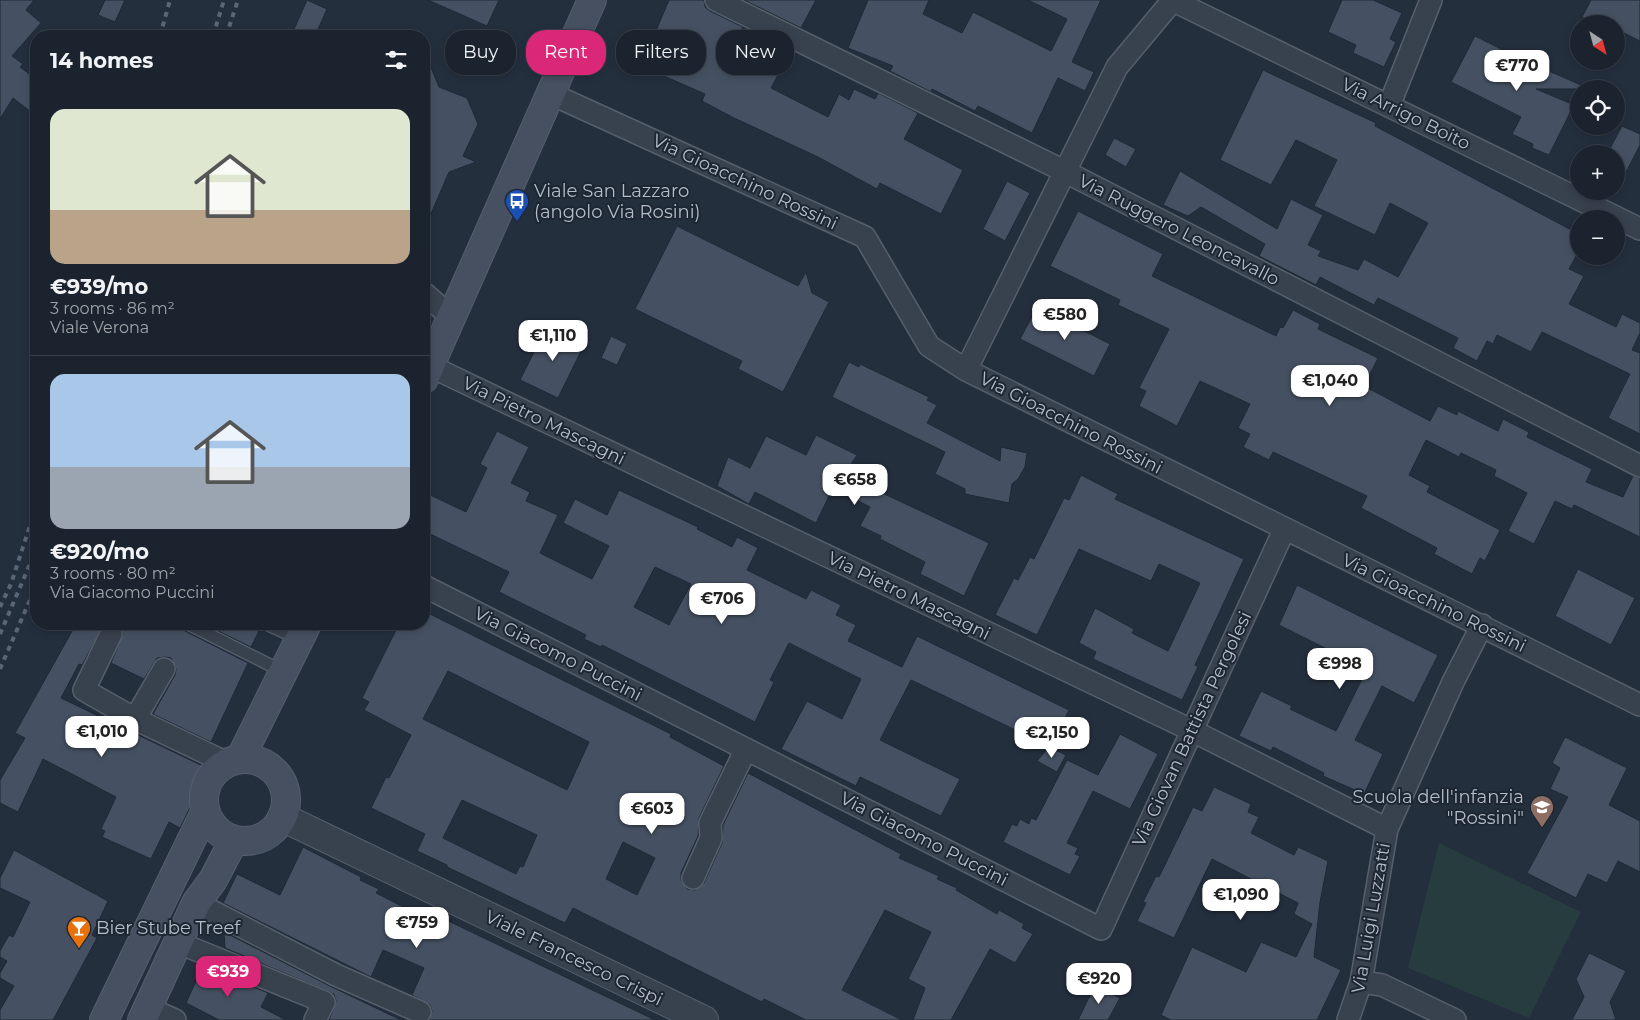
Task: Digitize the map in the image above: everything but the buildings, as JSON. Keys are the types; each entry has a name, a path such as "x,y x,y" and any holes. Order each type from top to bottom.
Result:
{"main road":[{"path":"430,365 549,93 592,0"},
{"path":"243,762 294,649"},
{"path":"243,762 277,774 284,791 285,809 282,817 272,831 259,839 234,840 217,831 205,812 205,788 214,774 243,762"},
{"path":"104,1020 205,812"},
{"path":"145,1014 196,904 213,880 234,840"}],"street":[{"name":"Via Ruggero Leoncavallo","path":"716,0 1064,171 1640,466"},
{"path":"966,370 1116,67 1173,0"},
{"name":"Via Arrigo Boito","path":"1173,0 1640,229"},
{"path":"1389,106 1431,0"},
{"name":"Via Gioacchino Rossini","path":"549,93 865,237 929,346 966,370 1284,530 1482,625 1640,705"},
{"path":"430,298 450,316"},
{"name":"Via Pietro Mascagni","path":"430,373 1191,730 1387,829"},
{"name":"Via Giovan Battista Pergolesi","path":"1101,929 1284,530"},
{"name":"Via Giacomo Puccini","path":"430,589 1101,929"},
{"name":"Via Luigi Luzzatti","path":"1348,1020 1361,982 1387,829 1453,682 1482,625"},
{"path":"111,634 84,690 135,719 243,762"},
{"path":"135,719 164,669"},
{"path":"693,878 711,838 710,823 746,749"},
{"name":"Viale Francesco Crispi","path":"282,817 704,1020"},
{"path":"196,904 336,974 420,1012"},
{"path":"179,943 324,1002 315,1020"},
{"path":"1361,982 1382,985 1455,1020"},
{"path":"145,1014 175,1020"}],"lane":[{"path":"213,630 294,649"},
{"path":"273,630 294,649"}],"green space":[{"path":"1439,843 1581,912 1529,1018 1408,968"}],"railway":[{"path":"162,30 170,0"},
{"path":"215,30 224,0"},
{"path":"228,30 238,0"},
{"path":"0,607 11,584 30,525"},
{"path":"0,634 30,564"},
{"path":"0,669 30,600"}],"place":[{"name":"Viale San Lazzaro (angolo Via Rosini)","path":"517,222"},
{"name":"Scuola dell'infanzia \"Rossini\"","path":"1542,828"},
{"name":"Bier Stube Treef","path":"79,949"}]}
